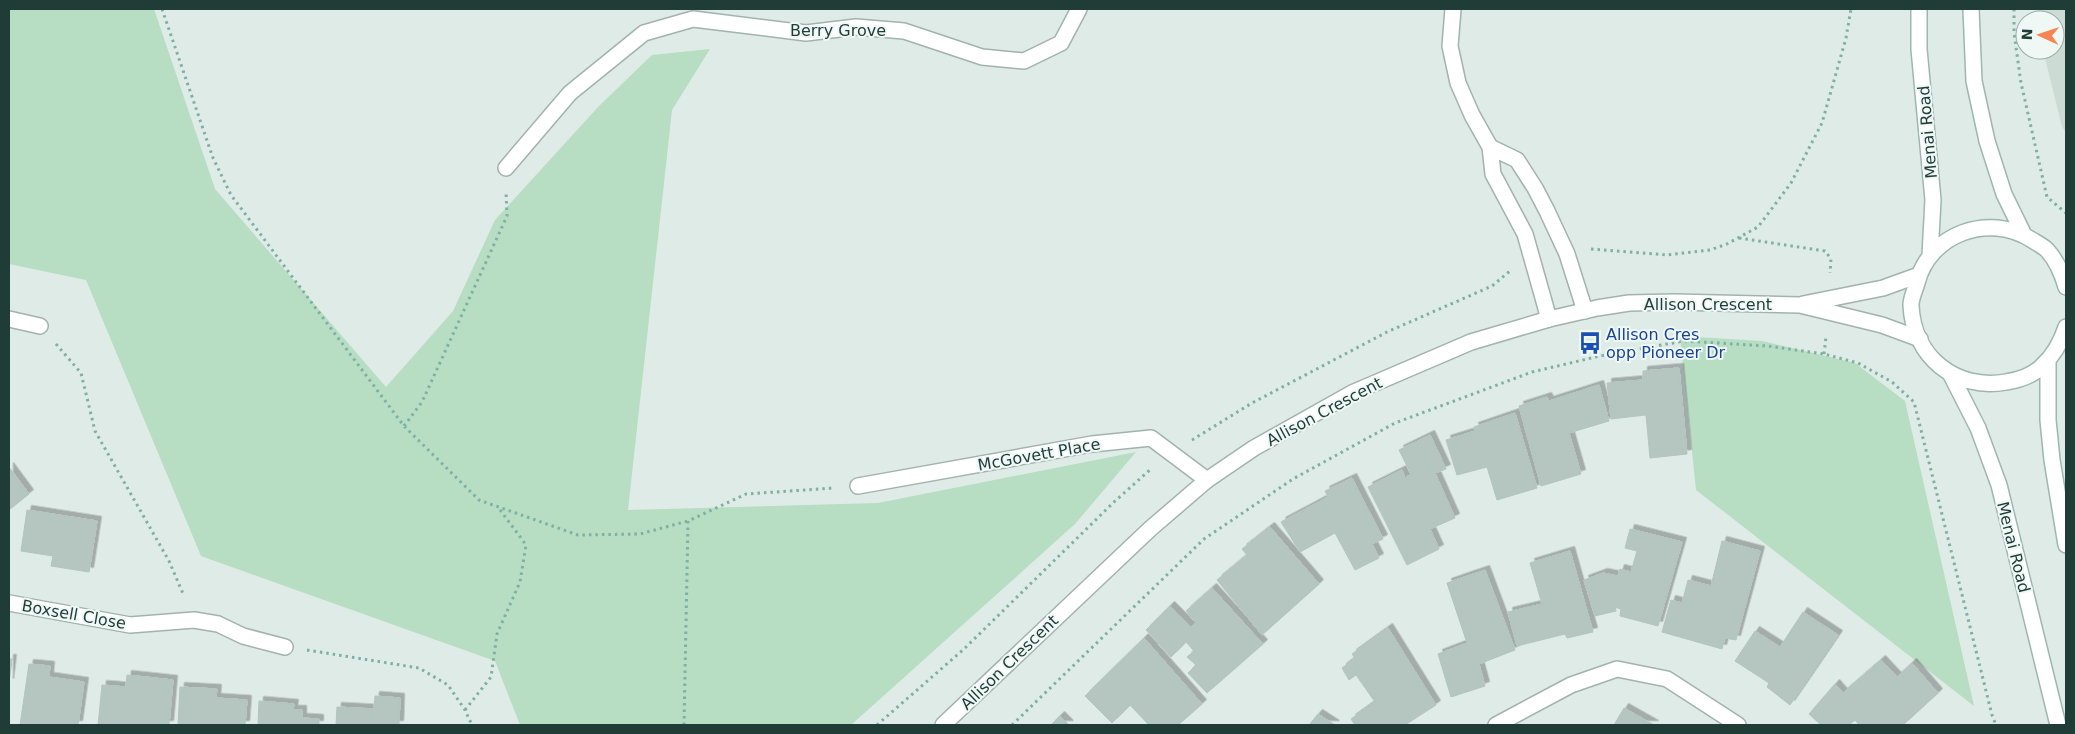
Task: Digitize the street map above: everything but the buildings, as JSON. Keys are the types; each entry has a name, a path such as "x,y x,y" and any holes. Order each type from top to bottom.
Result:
{"street":[{"name":"Berry Grove","path":"506,168 570,93 644,33 693,19 806,33 856,28 904,31 982,57 1024,61 1062,43 1078,9"},
{"path":"1453,9 1450,46 1458,83 1472,115 1490,146 1493,174 1525,234 1549,319"},
{"name":"Menai Road","path":"1919,9 1919,49 1933,200 1930,255"},
{"path":"1971,9 1974,81 1986,141 2004,194 2024,235"},
{"path":"1490,146 1517,160 1543,203 1567,254 1585,311"},
{"path":"2065,280 2060,268 2046,249 2024,235 2001,228 1973,229 1950,237 1930,255 1919,275 1911,304 1915,330 1928,355 1951,375 1968,381 1993,384 2020,379 2042,367 2058,348 2065,332"},
{"name":"Allison Crescent","path":"943,725 1150,529 1207,480 1263,443 1352,393 1471,342 1549,319 1585,311 1629,303 1828,305 1919,275"},
{"path":"1828,305 1920,340"},
{"path":"9,318 40,326"},
{"path":"2048,360 2048,420 2066,545"},
{"name":"Menai Road","path":"1951,375 1978,428 1999,485 2058,725"},
{"name":"McGovett Place","path":"858,486 1092,444 1151,438 1207,480"},
{"name":"Boxsell Close","path":"9,603 130,625 194,620 218,624 243,636 286,647"},
{"path":"1496,725 1571,685 1617,669 1667,679 1738,725"}],"path":[{"path":"162,9 213,158 231,195 404,426 479,500 578,535 640,534 688,520 746,494 858,486"},
{"path":"1586,248 1667,255 1710,250 1758,227 1792,183 1822,124 1846,38 1851,9"},
{"path":"2014,9 2014,32 2021,83 2047,197 2066,213"},
{"path":"404,426 422,402 507,216 506,168"},
{"path":"1738,238 1825,251 1831,259 1824,354"},
{"path":"40,326 81,373 95,431 169,560 194,620"},
{"path":"1012,725 1204,539 1294,479 1395,423 1532,372 1600,356 1684,341 1768,346 1824,354 1858,363 1892,382 1914,402 1996,725"},
{"path":"466,710 491,677 497,634 520,582 526,545 498,507"},
{"path":"684,725 688,520"},
{"path":"286,647 419,668 448,685 466,710 472,725"}],"shaded area":[{"path":"2066,9 2066,132 2062,127 2045,60 2065,60 2065,10 2038,10"}],"green space":[{"path":"9,9 154,9 215,189 386,387 453,311 495,220 599,106 652,55 710,49 672,110 628,510 878,503 1136,452 1075,524 851,725 520,725 495,661 201,556 86,280 9,264"},
{"path":"1680,336 1762,341 1855,363 1905,401 1974,706 1696,490"}],"place":[{"name":"Allison Cres opp Pioneer Dr","path":"1590,343"}]}
